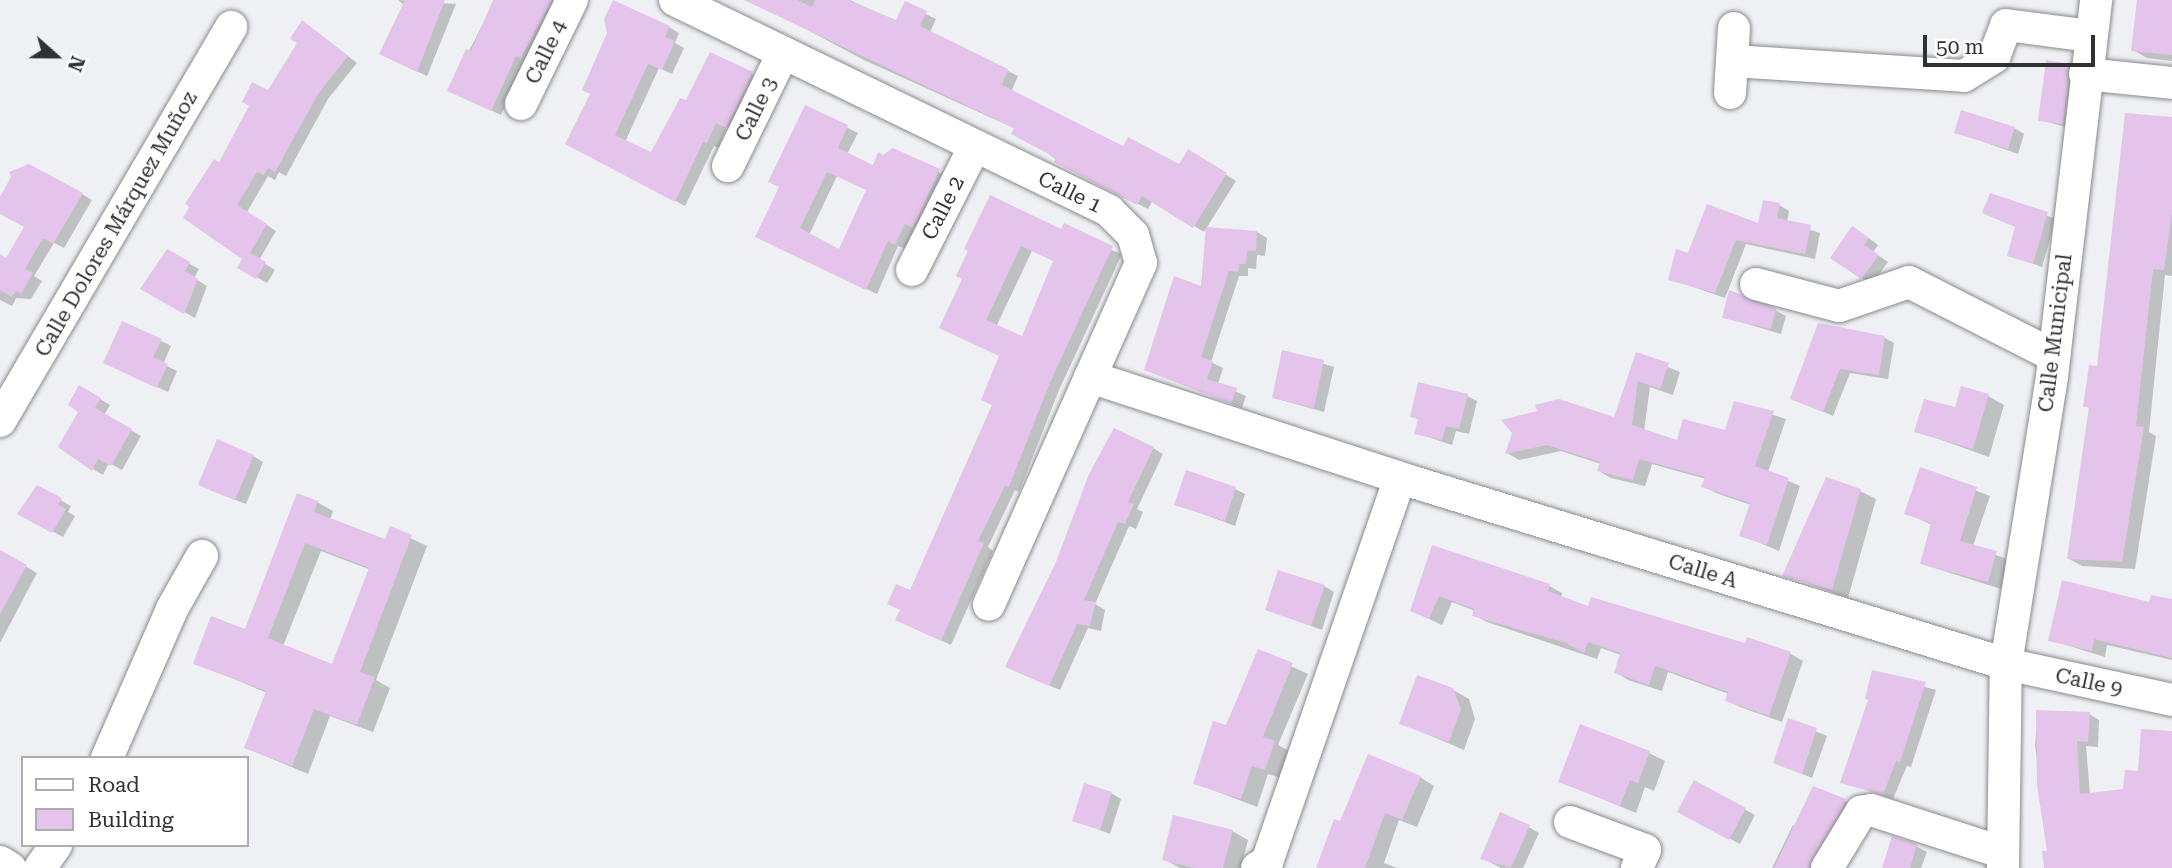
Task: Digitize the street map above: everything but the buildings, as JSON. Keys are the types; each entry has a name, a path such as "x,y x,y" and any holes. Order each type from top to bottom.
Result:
{"street":[{"name":"Calle 4","path":"521,104 572,0"},
{"name":"Calle 1","path":"675,0 1109,211 1133,235 1141,263 989,605"},
{"name":"Calle Municipal","path":"2002,860 2006,664 2054,356 2085,74 2096,0"},
{"path":"1732,61 1964,76 1994,57 2006,25 2091,36"},
{"name":"Calle Dolores Márquez Muñoz","path":"0,421 231,27"},
{"path":"1730,93 1734,28"},
{"name":"Calle 3","path":"729,166 783,52"},
{"path":"2085,74 2172,83"},
{"name":"Calle 2","path":"912,270 975,146"},
{"path":"1756,284 1839,306 1909,282 2054,356"},
{"name":"Calle A","path":"1090,377 1400,478 2006,664"},
{"path":"1258,868 1267,862 1400,478"},
{"path":"108,756 172,609 202,556"},
{"name":"Calle 9","path":"2006,664 2172,700"},
{"path":"1826,868 1861,812 1871,810 2002,860"},
{"path":"1570,822 1646,850 1637,868"},
{"path":"40,868 55,847"},
{"path":"0,862 10,868"}]}
